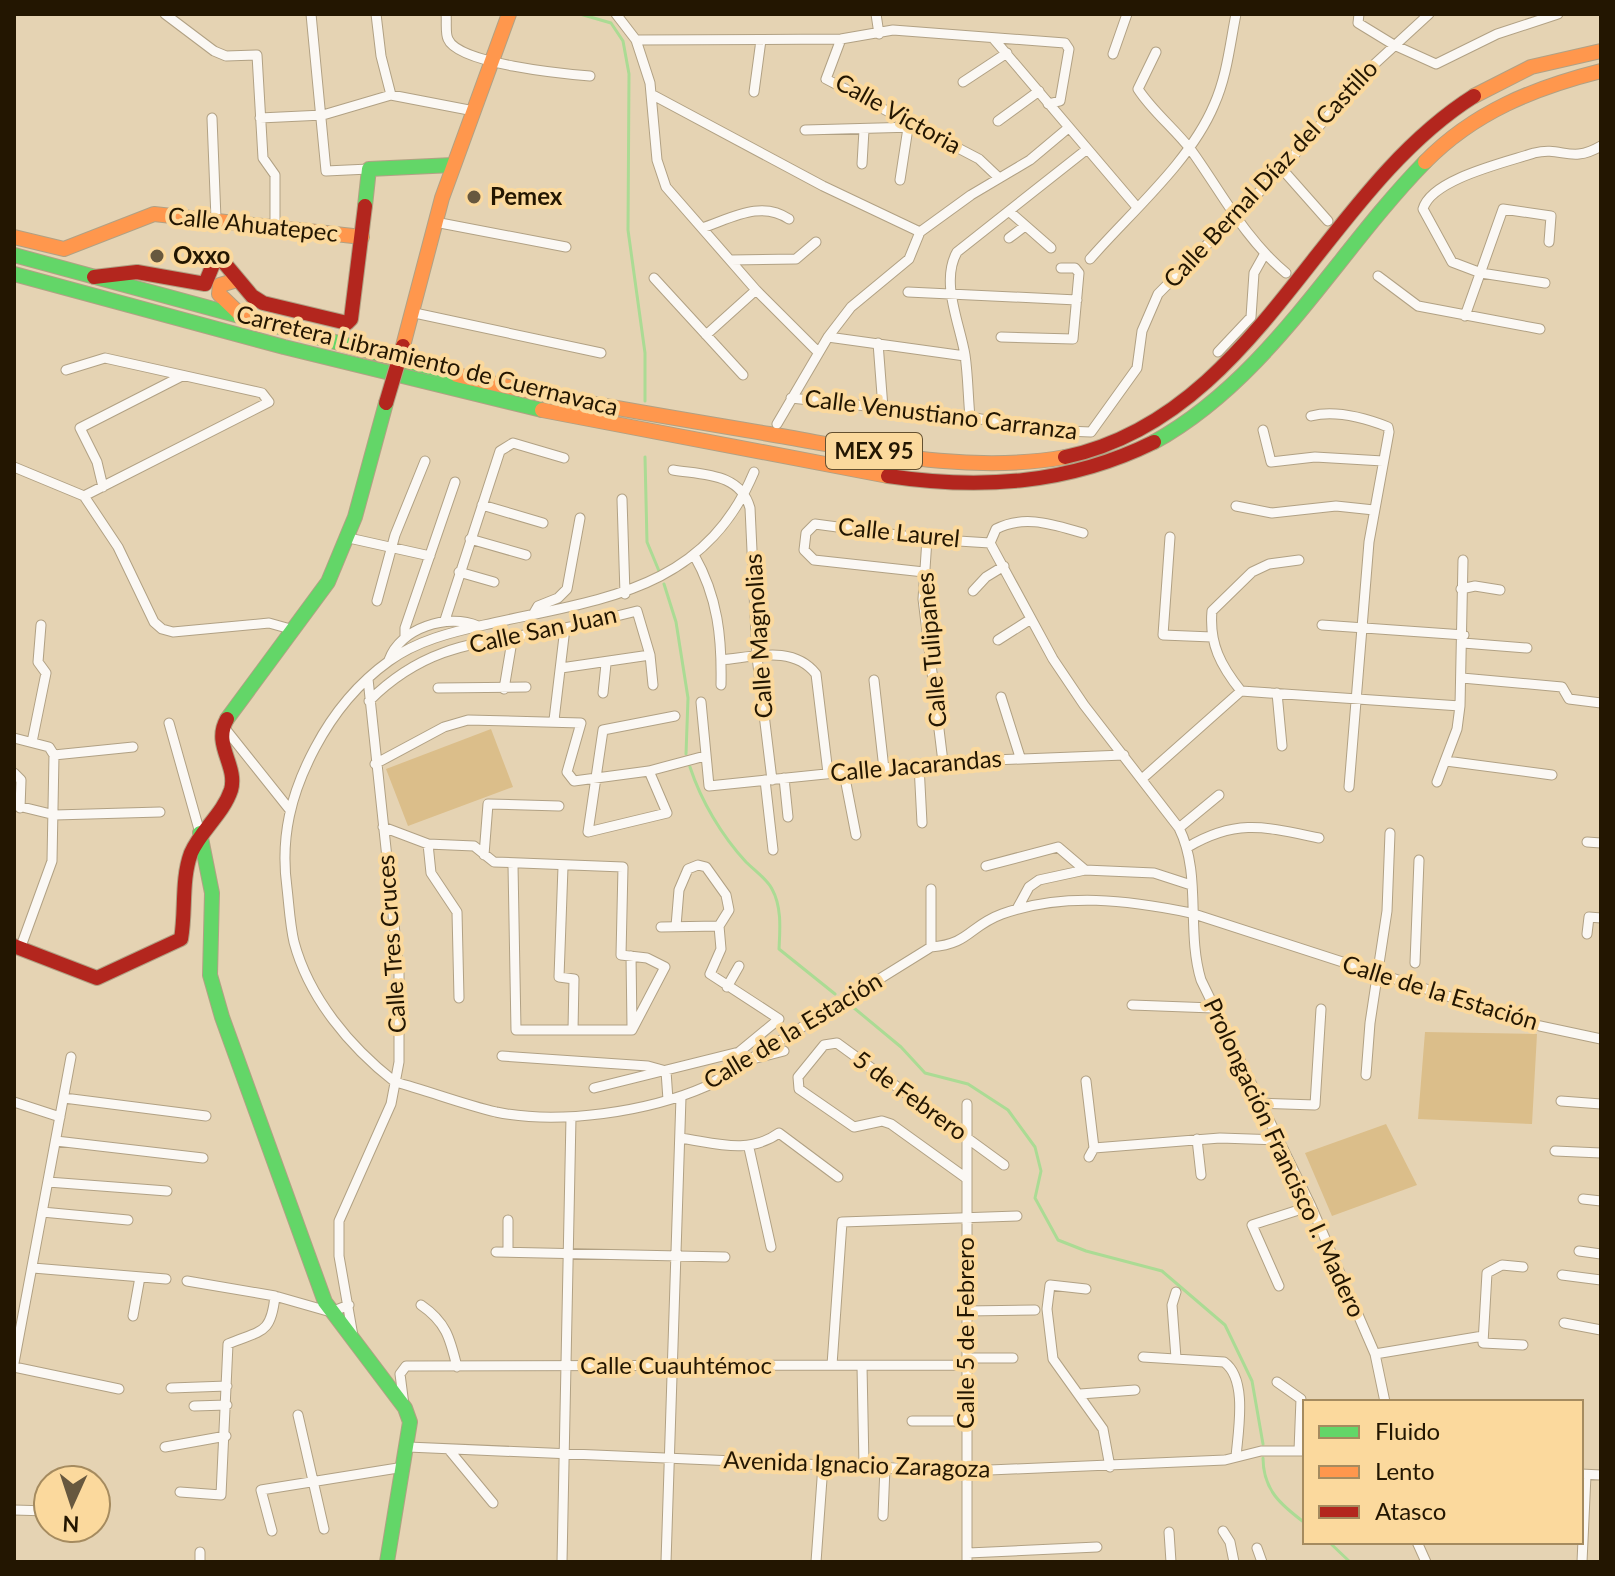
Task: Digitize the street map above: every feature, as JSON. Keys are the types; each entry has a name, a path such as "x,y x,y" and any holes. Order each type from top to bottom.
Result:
{"main road":[{"path":"17,948 97,978 175,944 183,930 186,872 200,833 228,798 233,781 220,740 223,726 328,582 349,538 435,222 490,59 509,14"},
{"name":"Carretera Libramiento de Cuernavaca","path":"14,255 535,393 700,423 954,462 1057,458 1106,445 1181,404 1245,342 1397,162 1462,105 1489,87 1537,65 1601,51"},
{"name":"Carretera Libramiento de Cuernavaca","path":"14,274 530,411 911,479 993,484 1034,481 1110,462 1158,440 1190,420 1242,377 1407,178 1452,139 1494,109 1541,87 1601,71"},
{"path":"369,169 453,165"},
{"name":"Calle Ahuatepec","path":"237,280 263,303 347,323 351,319 369,169"},
{"name":"Calle Ahuatepec","path":"14,237 64,249 154,214 362,237"},
{"path":"94,277 116,269 129,269 205,284 214,262 221,259 237,280 220,285 219,294 244,318"},
{"name":"Calle Tres Cruces","path":"200,833 212,893 210,975 215,996 331,1312 396,1386 410,1422 387,1562"}],"street":[{"path":"165,14 214,51 226,56 257,55 263,158 275,175 275,227"},
{"path":"311,14 326,171 369,169"},
{"path":"376,14 381,56 391,95"},
{"path":"446,14 448,39 454,46 508,67 590,76"},
{"path":"616,14 636,40 651,94 660,174 756,290 818,352"},
{"path":"876,14 879,34"},
{"path":"1113,54 1127,14"},
{"path":"1090,259 1190,149 1215,104 1236,14"},
{"path":"1359,14 1356,21 1394,45 1436,64 1497,34 1558,14"},
{"name":"Calle Bernal Díaz del Castillo","path":"1091,432 1137,368 1142,331 1158,294 1282,169 1394,45 1429,14"},
{"path":"636,40 841,39 893,30 1069,45 1064,94 1060,101 1048,104"},
{"path":"993,37 1067,129 1136,206"},
{"name":"Calle Victoria","path":"841,39 826,79 979,159 998,177"},
{"path":"754,92 761,40"},
{"path":"1156,52 1138,89 1190,149 1233,217 1264,255 1286,273"},
{"path":"963,82 1007,53"},
{"path":"998,121 1039,91"},
{"path":"651,94 823,186 920,232"},
{"path":"260,118 323,115 391,95 474,111"},
{"path":"212,118 216,219"},
{"path":"805,130 914,127 900,180"},
{"path":"777,424 828,337 851,307 909,259 920,232 998,177 1030,160 1067,129"},
{"path":"862,164 864,130"},
{"path":"970,417 965,356 952,297 951,270 957,252 1010,212 1083,146"},
{"path":"1545,283 1481,273 1452,262 1423,209 1425,203 1450,182 1534,153 1544,150 1575,157 1601,146"},
{"path":"1282,169 1328,221"},
{"path":"702,228 757,210 774,209 789,219"},
{"path":"1465,316 1503,209 1551,216 1549,242"},
{"path":"1010,212 1051,248"},
{"path":"435,222 566,247"},
{"path":"1009,238 1025,226"},
{"path":"731,260 796,259 816,242"},
{"path":"1218,352 1251,317 1254,273 1264,255"},
{"path":"1001,337 1069,342 1074,336 1078,269 1061,268"},
{"path":"1378,276 1418,306 1540,329"},
{"path":"654,278 743,375"},
{"path":"706,335 756,290"},
{"path":"908,292 952,297 1077,300"},
{"path":"410,312 601,353"},
{"path":"828,337 965,356"},
{"path":"878,343 883,408"},
{"path":"66,370 105,358 262,393 269,402 84,496"},
{"path":"103,487 97,462 80,428 180,377"},
{"name":"Calle Venustiano Carranza","path":"791,398 970,417 1040,430 1091,432"},
{"path":"1311,416 1338,414 1388,427 1365,579 1364,627 1349,787"},
{"path":"1263,430 1271,462 1315,457 1383,461"},
{"path":"445,620 500,451 513,443 564,458"},
{"path":"377,601 392,547 425,461"},
{"path":"14,467 84,496 118,547 154,622 162,629 173,632 269,623 294,630"},
{"path":"673,470 726,478 745,492"},
{"name":"Calle de la Estación","path":"754,472 729,519 694,555 652,583 625,594 448,633 389,660 349,697 322,734 307,762 283,838 294,941 308,978 339,1027 395,1082 519,1116 571,1117 681,1097 748,1060 931,947 960,943 973,930 1017,909 1102,899 1132,901 1191,913 1540,1026 1601,1039"},
{"path":"405,637 455,482"},
{"name":"Calle Magnolias","path":"745,492 750,508 757,657 773,850"},
{"path":"622,499 625,594"},
{"path":"482,505 543,523"},
{"path":"1236,506 1272,513 1336,506 1374,510"},
{"path":"534,613 538,606 558,598 567,589 580,518"},
{"path":"1083,533 1051,522 1024,522 996,529 990,543 1031,619 1084,705 1143,778 1179,828 1188,847 1220,831 1256,825 1319,838"},
{"name":"Calle Laurel","path":"924,572 814,560 804,550 809,527 815,524 927,539 990,543"},
{"path":"1170,537 1163,635 1212,637"},
{"path":"349,538 430,556"},
{"path":"470,539 526,555"},
{"name":"Calle Tulipanes","path":"927,539 923,599 943,762"},
{"path":"694,555 714,594 721,685"},
{"path":"1241,691 1222,667 1212,637 1212,611 1252,572 1269,564 1299,560"},
{"path":"1437,782 1446,761 1460,706 1464,639 1463,560"},
{"path":"973,591 1004,566"},
{"path":"459,572 494,582"},
{"path":"1461,589 1475,586 1500,590"},
{"name":"Calle San Juan","path":"369,701 394,676 410,666 474,642 565,628 637,611 650,655"},
{"path":"998,640 1031,619"},
{"path":"389,660 394,647 405,637 445,620 478,626"},
{"path":"32,742 46,673 38,662 41,625"},
{"path":"1322,625 1364,627 1527,648"},
{"path":"554,720 565,628"},
{"path":"504,689 513,635"},
{"path":"561,668 606,664 650,655 653,685"},
{"path":"721,660 795,656 807,663 816,674 828,773"},
{"path":"603,693 606,664"},
{"path":"1462,678 1562,687 1569,699 1601,703"},
{"name":"Calle Tres Cruces","path":"353,1339 339,1256 339,1221 391,1104 395,1082 399,971 368,679"},
{"path":"874,680 884,769"},
{"path":"438,688 526,687"},
{"path":"1143,778 1241,691 1460,706"},
{"path":"1277,693 1282,746"},
{"path":"1001,697 1020,757"},
{"path":"375,764 444,727 468,720 554,720 581,723 569,777 574,781 649,771 705,756 701,702"},
{"path":"649,771 667,813 588,832 603,730 675,716"},
{"path":"169,723 200,833"},
{"path":"223,726 290,810"},
{"path":"14,738 49,747 54,755 55,815 52,861 17,948"},
{"path":"54,755 133,747"},
{"name":"Calle Jacarandas","path":"705,756 709,786 943,762 1124,755"},
{"path":"1446,761 1552,775"},
{"path":"919,765 922,823"},
{"path":"14,773 21,780 17,807 55,815 160,812"},
{"path":"844,773 856,835"},
{"path":"784,778 788,817"},
{"path":"1179,828 1219,795"},
{"path":"484,855 488,804 559,806"},
{"path":"383,827 428,844 474,846 494,862 623,867 621,955 647,958 665,967 632,1030"},
{"path":"1366,1075 1387,911 1390,833"},
{"path":"1587,842 1601,843"},
{"path":"428,844 431,873 457,912 459,998"},
{"path":"986,866 1058,847 1085,870"},
{"name":"Prolongación Francisco I. Madero","path":"1188,847 1193,952 1213,1008 1311,1206 1375,1354 1385,1400"},
{"path":"1415,963 1419,860"},
{"path":"513,865 516,1030 632,1030"},
{"path":"594,1088 739,1052 779,1019 710,974 721,949 719,926 729,910 726,895 706,867 698,865 688,869 679,890 676,926"},
{"path":"563,867 559,977 574,979 573,1030"},
{"path":"1017,909 1029,887 1039,880 1085,870 1154,873 1191,885"},
{"path":"931,889 931,947"},
{"path":"1587,934 1589,917 1601,918"},
{"path":"661,927 719,926"},
{"path":"631,956 632,1030"},
{"path":"727,987 739,966"},
{"path":"1132,1005 1213,1008"},
{"path":"1258,1103 1315,1105 1321,1009"},
{"name":"5 de Febrero","path":"966,1178 891,1124 882,1121 854,1127 799,1089 798,1077 824,1045 837,1043 1004,1165"},
{"path":"723,1056 748,1060 784,1051"},
{"path":"502,1056 634,1064 666,1071"},
{"path":"71,1057 14,1365 119,1389"},
{"path":"666,1071 668,1100"},
{"path":"1086,1081 1091,1153 1197,1139 1276,1140"},
{"path":"666,1562 681,1097"},
{"path":"64,1098 206,1116"},
{"path":"1561,1101 1601,1104"},
{"path":"14,1102 60,1117"},
{"name":"Calle 5 de Febrero","path":"967,1104 968,1557"},
{"path":"562,1562 571,1117"},
{"path":"680,1138 749,1148 765,1143 779,1133 838,1177"},
{"path":"1197,1139 1201,1175"},
{"path":"56,1141 203,1158"},
{"path":"749,1148 771,1247"},
{"path":"1555,1151 1601,1153"},
{"path":"48,1182 167,1191"},
{"path":"1583,1199 1601,1201"},
{"path":"1279,1286 1252,1225 1311,1206"},
{"path":"42,1212 128,1220"},
{"path":"832,1365 842,1222 1017,1216"},
{"path":"508,1220 508,1252"},
{"path":"1579,1251 1601,1254"},
{"path":"496,1252 725,1257"},
{"path":"1523,1267 1502,1265 1487,1273 1483,1336 1483,1343 1523,1345"},
{"path":"33,1268 166,1279"},
{"path":"1562,1275 1601,1280"},
{"path":"133,1316 140,1277"},
{"path":"187,1281 275,1296 331,1312 349,1305"},
{"path":"1086,1289 1050,1285 1047,1309 1053,1359 1103,1429 1110,1467"},
{"path":"14,1287 27,1290"},
{"path":"1176,1292 1172,1305 1176,1358"},
{"path":"180,1492 221,1495 228,1344 266,1328 272,1321 275,1296"},
{"path":"421,1305 441,1319 449,1334 457,1367"},
{"path":"966,1311 1035,1310"},
{"path":"1564,1323 1601,1330"},
{"path":"1375,1354 1483,1336"},
{"path":"1143,1357 1224,1362 1229,1366 1238,1393 1236,1457"},
{"name":"Calle Cuauhtémoc","path":"396,1386 406,1366 862,1366 1013,1358"},
{"path":"862,1366 864,1466"},
{"path":"1277,1382 1301,1399 1302,1451"},
{"path":"171,1388 227,1386"},
{"path":"1080,1394 1135,1390"},
{"path":"194,1406 227,1405"},
{"path":"298,1415 324,1529"},
{"path":"912,1421 967,1421"},
{"path":"165,1447 226,1436"},
{"name":"Avenida Ignacio Zaragoza","path":"408,1447 967,1471 1110,1467 1236,1457 1276,1449 1302,1451"},
{"path":"450,1451 493,1503"},
{"path":"816,1562 823,1465"},
{"path":"272,1531 261,1490 404,1467"},
{"path":"883,1516 885,1467"},
{"path":"1583,1518 1584,1474 1601,1475"},
{"path":"1223,1531 1230,1542 1234,1562"},
{"path":"1169,1532 1171,1562"},
{"path":"968,1557 1097,1547"},
{"path":"1257,1548 1262,1562"}],"shaded area":[{"path":"491,729 513,787 408,826 386,769"},
{"path":"1425,1032 1537,1034 1532,1124 1418,1119"},
{"path":"1386,1124 1417,1185 1332,1216 1305,1153"}],"waterway":[{"path":"580,14 611,23 623,41 629,74 628,230 645,353 645,401"},
{"path":"645,457 647,542 659,571"},
{"path":"664,584 676,622 688,698 686,754"},
{"path":"690,767 700,793 721,829 737,852 772,889 779,911 779,949 835,994"},
{"path":"848,1003 901,1047 925,1073 968,1084 1008,1110 1035,1147 1041,1171 1035,1198 1058,1240 1086,1251 1162,1271 1225,1325 1252,1381 1263,1444"},
{"path":"1263,1458 1266,1479 1275,1496 1303,1521"},
{"path":"1331,1544 1350,1562"}],"traffic: fast":[{"path":"1154,442 1195,415 1233,384 1267,350 1425,162"},
{"path":"365,206 369,169 453,165"},
{"path":"14,255 457,375"},
{"path":"14,274 284,347 542,410"},
{"path":"227,719 328,582 355,517 386,403"},
{"path":"200,833 212,893 210,975 222,1017 325,1302 405,1408 410,1422 387,1562"}],"traffic: slow":[{"path":"403,346 442,198 509,14"},
{"path":"1474,96 1531,67 1601,51"},
{"path":"1425,162 1464,129 1506,104 1552,85 1601,71"},
{"path":"14,237 64,249 154,214 362,237"},
{"path":"237,280 220,285 219,294 244,318"},
{"path":"457,375 612,407 916,458 991,463 1065,457"},
{"path":"542,410 888,476"}],"traffic: jam":[{"path":"1065,457 1131,434 1188,397 1238,350 1284,298 1372,188 1420,138 1474,96"},
{"path":"94,277 137,272 205,284 214,262 221,259 252,296 263,303 347,323 351,319 365,206"},
{"path":"386,403 403,346"},
{"path":"888,476 957,482 1024,480 1090,467 1154,442"},
{"path":"14,946 97,978 181,939 186,874 191,853 231,790 231,772 222,738 227,719"}],"place":[{"name":"Pemex","path":"474,197"},
{"name":"Oxxo","path":"157,256"}]}
